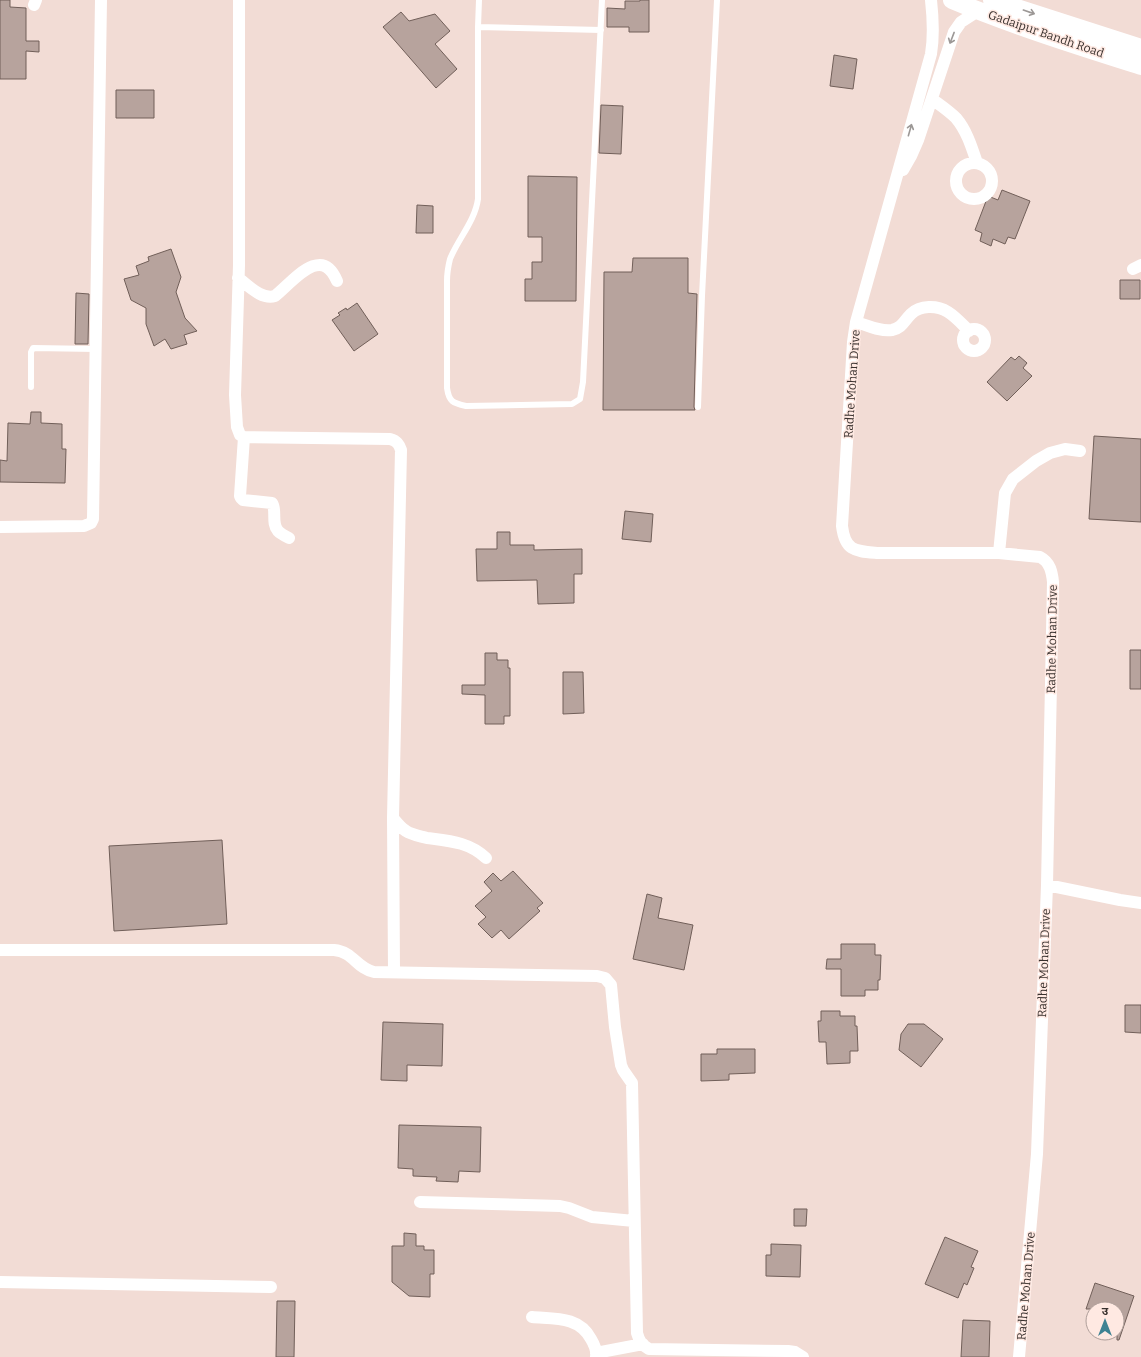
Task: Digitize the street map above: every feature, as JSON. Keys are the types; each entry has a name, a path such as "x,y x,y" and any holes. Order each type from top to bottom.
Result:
{"street":[{"path":"0,527 84,526 89,525 92,521 101,0"},
{"path":"239,0 236,419 238,431 240,435 244,437 385,438 393,440 400,445 402,457 393,818 394,972"},
{"name":"Radhe Mohan Drive","path":"931,0 933,29 931,54 856,322 853,342 842,526 843,537 846,544 850,548 858,551 999,553 1040,557 1048,563 1052,572 1047,885 1037,1154 1020,1357"},
{"name":"Gadaipur Bandh Road","path":"952,0 978,11 1069,43 1141,66"},
{"path":"992,0 1141,48"},
{"path":"895,181 911,156 918,140 954,32 961,22 978,11"},
{"path":"932,99 957,119 964,131 977,163"},
{"path":"238,278 260,294 269,297 275,296 305,270 316,265 327,267 333,272 337,281"},
{"path":"856,322 877,329 892,330 902,326 912,313 920,308 933,307 948,312 969,331"},
{"path":"244,437 240,496 244,500 272,503 274,506 276,527 278,531 289,538"},
{"path":"999,553 1005,493 1013,479 1036,461 1050,453 1065,449 1080,451"},
{"path":"393,818 401,828 407,832 467,845 486,858"},
{"path":"1047,885 1141,903"},
{"path":"0,950 334,950 345,952 361,967 369,971 597,976 608,980 611,985 615,1027 621,1065 632,1083 634,1221 638,1339 649,1349 788,1351 795,1352 803,1357"},
{"path":"420,1202 560,1206 592,1217 634,1221"},
{"path":"0,1282 271,1287"},
{"path":"532,1317 568,1320 576,1323 589,1335 594,1343 596,1355 643,1344"}],"lane":[{"path":"479,0 478,199 476,209 450,259 446,287 446,388 450,400 457,404 466,406 572,404 580,399 584,382 602,0"},
{"path":"698,407 717,0"},
{"path":"478,27 601,30"},
{"path":"30,387 31,352 33,348 96,349"}],"building":[{"path":"0,0 10,0 10,7 26,8 26,41 39,41 39,52 26,51 26,79 0,79"},
{"path":"649,0 649,32 629,32 629,27 607,27 607,8 625,9 625,1"},
{"path":"401,12 409,21 435,14 450,31 435,44 457,69 436,88 383,27"},
{"path":"834,55 857,59 853,89 830,86"},
{"path":"116,90 154,90 154,118 116,118"},
{"path":"601,105 623,106 621,154 599,153"},
{"path":"528,176 577,177 576,301 525,301 525,279 532,279 532,262 542,262 542,237 528,237"},
{"path":"1002,190 1030,201 1015,239 1008,237 1005,244 993,239 991,246 980,241 982,233 975,230 988,196 998,200"},
{"path":"417,205 433,206 433,233 416,233"},
{"path":"171,249 181,277 176,292 185,318 197,331 184,335 187,344 171,349 165,339 154,346 146,324 146,308 131,300 124,279 139,275 136,266 149,261 148,257"},
{"path":"633,258 688,258 688,293 697,294 695,410 603,410 604,272 632,272"},
{"path":"1120,280 1140,280 1140,299 1120,299"},
{"path":"76,293 89,294 88,344 75,344"},
{"path":"357,303 378,334 354,351 332,320 340,315 338,313 346,308 347,310"},
{"path":"1019,356 1027,363 1023,368 1032,376 1007,401 987,382 1011,357 1015,360"},
{"path":"31,412 41,412 41,423 62,424 62,449 66,449 65,483 0,482 0,460 7,461 8,423 30,424"},
{"path":"1094,436 1141,439 1141,522 1089,519"},
{"path":"625,511 653,514 651,542 622,539"},
{"path":"497,532 510,532 510,545 534,545 534,550 582,549 582,574 574,574 574,603 538,604 537,580 477,581 476,549 497,549"},
{"path":"1130,650 1141,650 1141,689 1130,689"},
{"path":"485,653 497,653 497,660 508,660 508,668 510,668 510,716 504,716 504,724 485,724 485,695 462,694 462,685 485,685"},
{"path":"563,672 583,672 584,713 563,714"},
{"path":"222,840 227,924 114,931 109,846"},
{"path":"513,871 543,903 537,908 540,911 509,939 501,930 492,938 478,924 486,917 475,906 492,891 484,882 493,873 501,881"},
{"path":"647,894 662,898 658,918 693,925 684,970 633,959"},
{"path":"841,944 875,944 875,955 881,955 878,990 865,990 865,996 841,996 841,969 826,969 827,959 841,959"},
{"path":"1125,1005 1141,1005 1141,1033 1125,1032"},
{"path":"821,1011 840,1011 840,1016 855,1016 858,1051 850,1051 850,1063 827,1064 826,1042 819,1042 818,1021 821,1021"},
{"path":"383,1022 443,1024 442,1066 407,1065 407,1081 381,1080"},
{"path":"908,1024 924,1024 943,1039 921,1067 899,1050 901,1034"},
{"path":"717,1049 755,1049 755,1073 729,1074 729,1080 701,1081 701,1054 717,1054"},
{"path":"399,1125 481,1127 480,1172 459,1171 458,1182 436,1181 437,1177 413,1176 413,1169 398,1168"},
{"path":"794,1209 807,1209 806,1226 794,1226"},
{"path":"404,1233 416,1234 416,1246 424,1246 424,1250 434,1250 434,1274 430,1274 430,1297 409,1296 392,1282 392,1246 404,1246"},
{"path":"945,1237 978,1251 971,1267 974,1268 967,1285 964,1283 958,1298 925,1284"},
{"path":"771,1244 801,1245 800,1277 766,1276 766,1255 771,1255"},
{"path":"1095,1283 1134,1296 1125,1322 1125,1301 1089,1301"},
{"path":"277,1301 295,1301 294,1357 276,1357"},
{"path":"963,1320 990,1321 989,1357 961,1357"}]}
